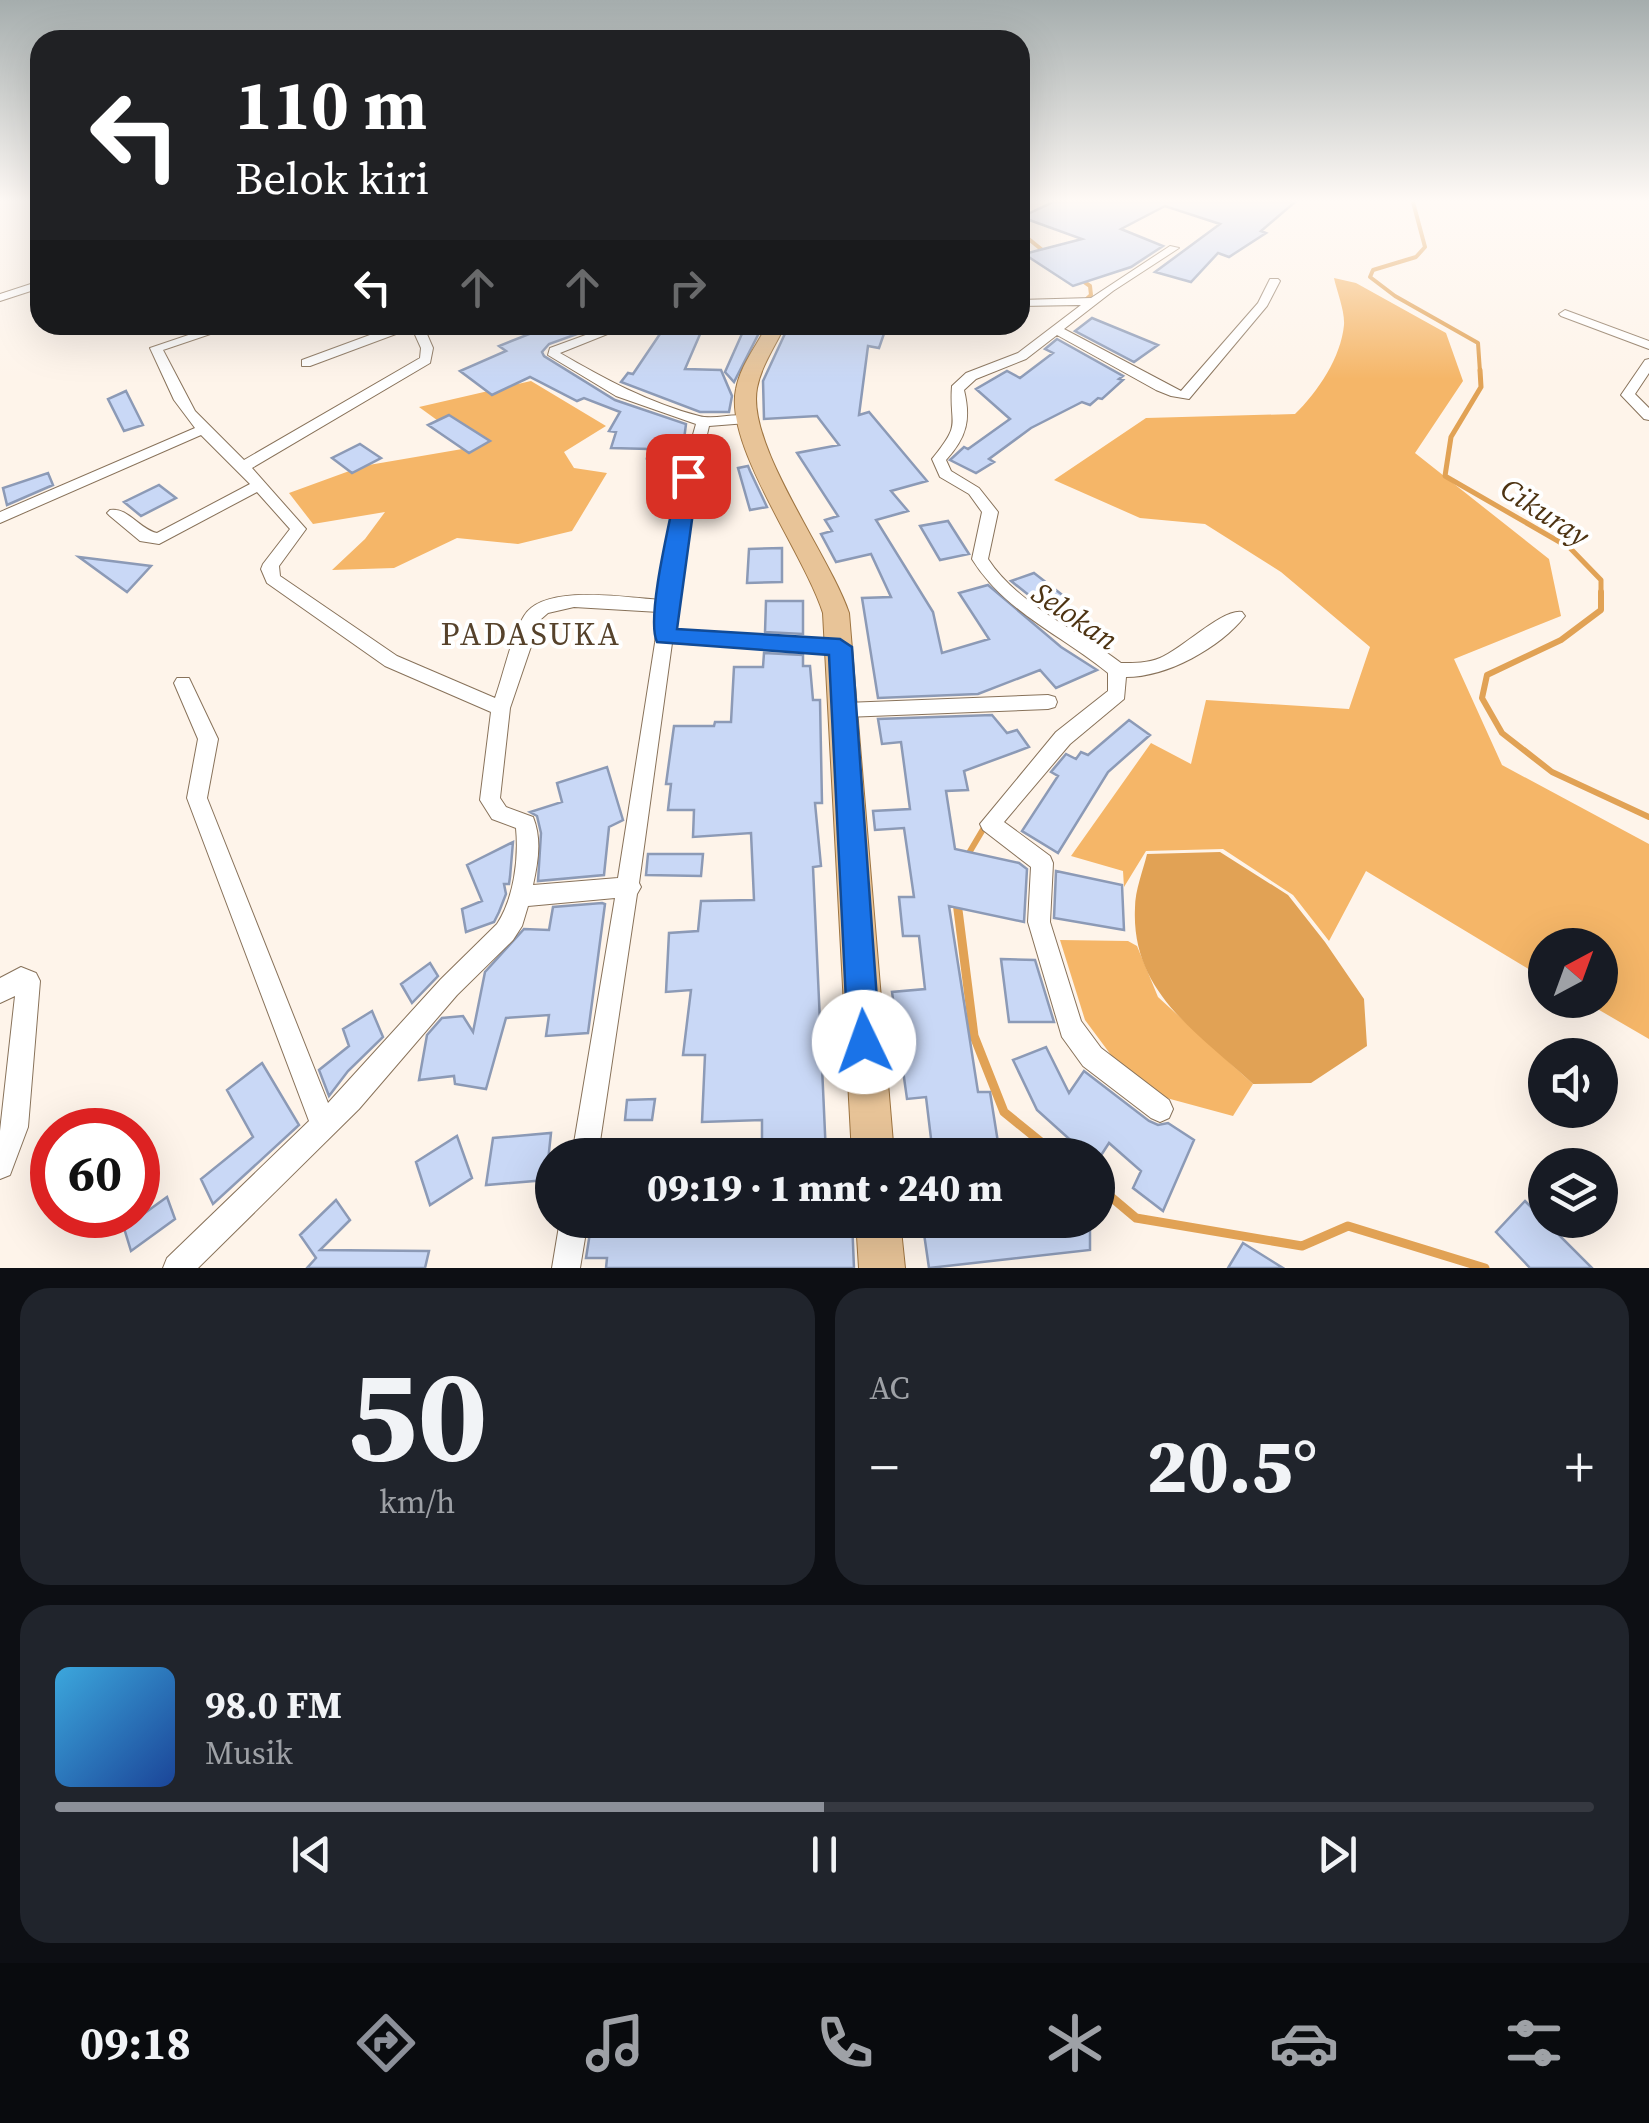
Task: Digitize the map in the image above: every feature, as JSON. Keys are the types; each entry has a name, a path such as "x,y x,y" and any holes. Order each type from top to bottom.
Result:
{"main road":[{"path":"771,335 746,388 747,419 758,451 825,578 834,603 872,1138"},
{"path":"880,1238 882,1268"}],"street":[{"path":"1152,261 1087,301 1058,331 1022,356 971,376 958,390 964,416 955,444 938,459 945,474 974,491 990,512 980,559 992,580 1023,609 1076,638 1116,670 1148,670 1178,660 1236,616"},
{"path":"1058,331 1131,368 1167,393 1184,396 1263,304 1274,280"},
{"path":"0,298 30,288"},
{"path":"1030,302 1087,301"},
{"path":"1565,314 1649,345"},
{"path":"198,335 156,348 180,404 292,518 298,529 271,564 273,579 391,661 501,708"},
{"path":"306,363 381,335"},
{"path":"243,467 426,360 427,348 421,335"},
{"path":"597,335 554,351 554,356 621,393 703,422 747,419"},
{"path":"1649,363 1628,395 1649,416"},
{"path":"588,1138 630,887 666,606 694,448 703,422"},
{"path":"0,518 202,430"},
{"path":"116,513 146,537 159,538 257,486"},
{"path":"177,1268 350,1100 514,918 529,856 526,823 499,813 490,800 501,708 532,616 538,608 557,602 666,606"},
{"path":"665,636 840,647"},
{"path":"1116,670 1117,694 1063,738 990,824 1042,862 1040,922 1071,1028 1092,1057 1160,1109"},
{"path":"183,683 208,739 197,798 323,1124"},
{"path":"844,710 1048,702"},
{"path":"519,896 630,887"},
{"path":"0,990 21,979 28,981 16,1127 0,1164"},
{"path":"566,1268 571,1238"}],"shaded area":[{"path":"1334,278 1356,283 1446,333 1463,381 1415,453 1549,559 1561,616 1454,659 1502,765 1649,844 1649,1039 1613,1018 1618,1018 1618,928 1528,928 1528,969 1366,871 1329,941 1293,895 1223,849 1146,851 1124,887 1123,871 1071,856 1151,743 1191,764 1206,700 1349,709 1370,647 1281,572 1205,524 1140,518 1054,480 1146,418 1295,414 1327,373 1342,337 1343,314"},
{"path":"531,381 606,426 564,452 574,468 607,473 572,531 518,544 457,538 394,568 332,570 365,539 385,512 313,524 289,493 363,466 474,447 419,407"},
{"path":"1220,852 1288,895 1364,999 1367,1046 1311,1083 1253,1084 1190,1028 1156,987 1144,964 1135,908 1147,854"},
{"path":"1060,940 1128,941 1137,946 1158,997 1253,1084 1233,1116 1137,1090 1085,1020"}],"building":[{"path":"1035,261 1140,261 1131,267 1073,286"},
{"path":"1170,261 1210,261 1191,282 1155,272"},
{"path":"1092,318 1158,345 1134,362 1075,331"},
{"path":"527,335 574,335 549,344 542,352 544,356 615,400 686,424 681,463 658,464 659,457 647,458 649,449 611,448 616,432 609,431 620,412 584,398 577,401 530,377 492,395 460,371 506,351 499,346"},
{"path":"659,335 700,335 685,369 721,370 732,396 729,412 700,412 621,382 628,373 633,374"},
{"path":"741,335 758,335 734,382 725,372"},
{"path":"784,335 884,335 879,348 868,346 859,415 869,412 927,481 891,491 908,511 876,520 933,612 942,653 989,639 959,593 988,585 1061,647 1097,670 1056,688 1040,670 978,694 878,698 862,598 891,597 871,554 836,562 821,534 832,531 825,520 838,516 797,453 839,445 817,416 764,419 763,381"},
{"path":"1057,339 1123,376 1119,379 1123,380 1102,399 1090,405 1082,402 1031,428 976,473 950,460 1010,419 976,389 1007,371 1020,378 1053,353 1045,349"},
{"path":"126,391 143,425 124,431 108,399"},
{"path":"449,415 490,441 469,453 428,425"},
{"path":"360,444 381,458 352,473 332,458"},
{"path":"748,466 767,507 750,510 738,468"},
{"path":"48,473 53,485 7,505 3,488"},
{"path":"159,485 176,498 141,516 124,502"},
{"path":"948,521 969,554 940,560 920,526"},
{"path":"782,548 782,582 747,583 749,549"},
{"path":"79,557 151,566 127,592"},
{"path":"1034,573 1065,597 1045,608 1011,581"},
{"path":"766,601 803,601 803,634 765,632"},
{"path":"764,653 803,655 803,666 810,666 813,700 820,700 822,803 815,803 821,866 813,867 825,1138 762,1138 762,1120 702,1122 705,1055 683,1055 691,990 666,992 669,933 698,931 701,901 754,900 751,833 693,837 694,810 668,810 671,784 666,784 674,726 731,722 734,667 763,667"},
{"path":"992,715 1007,733 1017,730 1029,747 964,771 968,790 946,791 955,849 1019,863 1027,869 1024,922 949,906 978,1092 990,1092 997,1138 931,1138 926,1097 907,1099 892,992 925,989 919,936 903,936 899,897 914,897 904,828 875,830 873,811 910,809 901,742 882,744 878,719"},
{"path":"1129,720 1150,735 1108,772 1058,853 1022,831 1058,776 1051,772 1066,754 1076,759 1081,752 1088,755"},
{"path":"607,767 623,820 609,827 604,875 538,881 541,833 537,816 530,812 562,802 557,783"},
{"path":"513,842 509,884 504,884 506,894 494,922 466,932 462,909 482,901 467,865"},
{"path":"648,854 703,854 701,876 646,875"},
{"path":"1056,871 1122,885 1124,930 1054,918"},
{"path":"605,904 588,1033 546,1036 549,1015 506,1018 486,1089 455,1084 454,1076 419,1080 427,1035 442,1018 463,1016 473,1032 485,972 524,929 549,930 553,907"},
{"path":"1001,959 1035,960 1054,1022 1009,1022"},
{"path":"430,963 438,976 412,1003 401,984"},
{"path":"372,1011 383,1037 329,1096 319,1070 349,1046 343,1029"},
{"path":"1046,1047 1069,1093 1084,1071 1149,1121 1158,1125 1168,1123 1194,1140 1163,1211 1133,1188 1141,1171 1115,1148 1115,1138 1068,1138 1037,1110 1013,1060"},
{"path":"262,1063 299,1125 213,1204 201,1179 253,1137 227,1090"},
{"path":"655,1099 652,1120 625,1120 627,1100"},
{"path":"551,1133 550,1138 535,1138 535,1181 486,1185 493,1138"},
{"path":"457,1136 472,1178 430,1205 416,1162"},
{"path":"167,1197 175,1219 160,1230 160,1202"},
{"path":"336,1200 350,1220 320,1250 429,1251 425,1268 307,1268 316,1258 300,1235"},
{"path":"1525,1201 1528,1238 1562,1238 1592,1268 1530,1268 1496,1232"},
{"path":"127,1238 149,1238 131,1251"},
{"path":"589,1238 853,1238 854,1268 606,1268 607,1258 586,1258"},
{"path":"925,1238 1090,1238 1090,1250 929,1268"},
{"path":"1243,1243 1283,1268 1228,1268"}],"waterway":[{"name":"Cikuray","path":"1402,261 1373,270 1370,277 1395,296 1478,343 1480,372"},
{"name":"Selokan","path":"1080,279 1090,286 1091,295 1082,303"},
{"name":"Cikuray","path":"1480,370 1481,387 1451,437 1445,476 1570,548 1601,580 1601,610 1561,640 1487,675 1482,698 1502,733 1552,772 1649,817"},
{"name":"Selokan","path":"966,858 985,826"},
{"name":"Selokan","path":"957,902 974,1036 1004,1112 1036,1138"},
{"name":"Selokan","path":"1115,1200 1136,1218 1302,1246 1348,1226 1485,1268"}],"district":[{"name":"PADASUKA","path":"531,634"}],"route":[{"path":"688,476 666,606 665,636 840,647 864,1042"}]}
